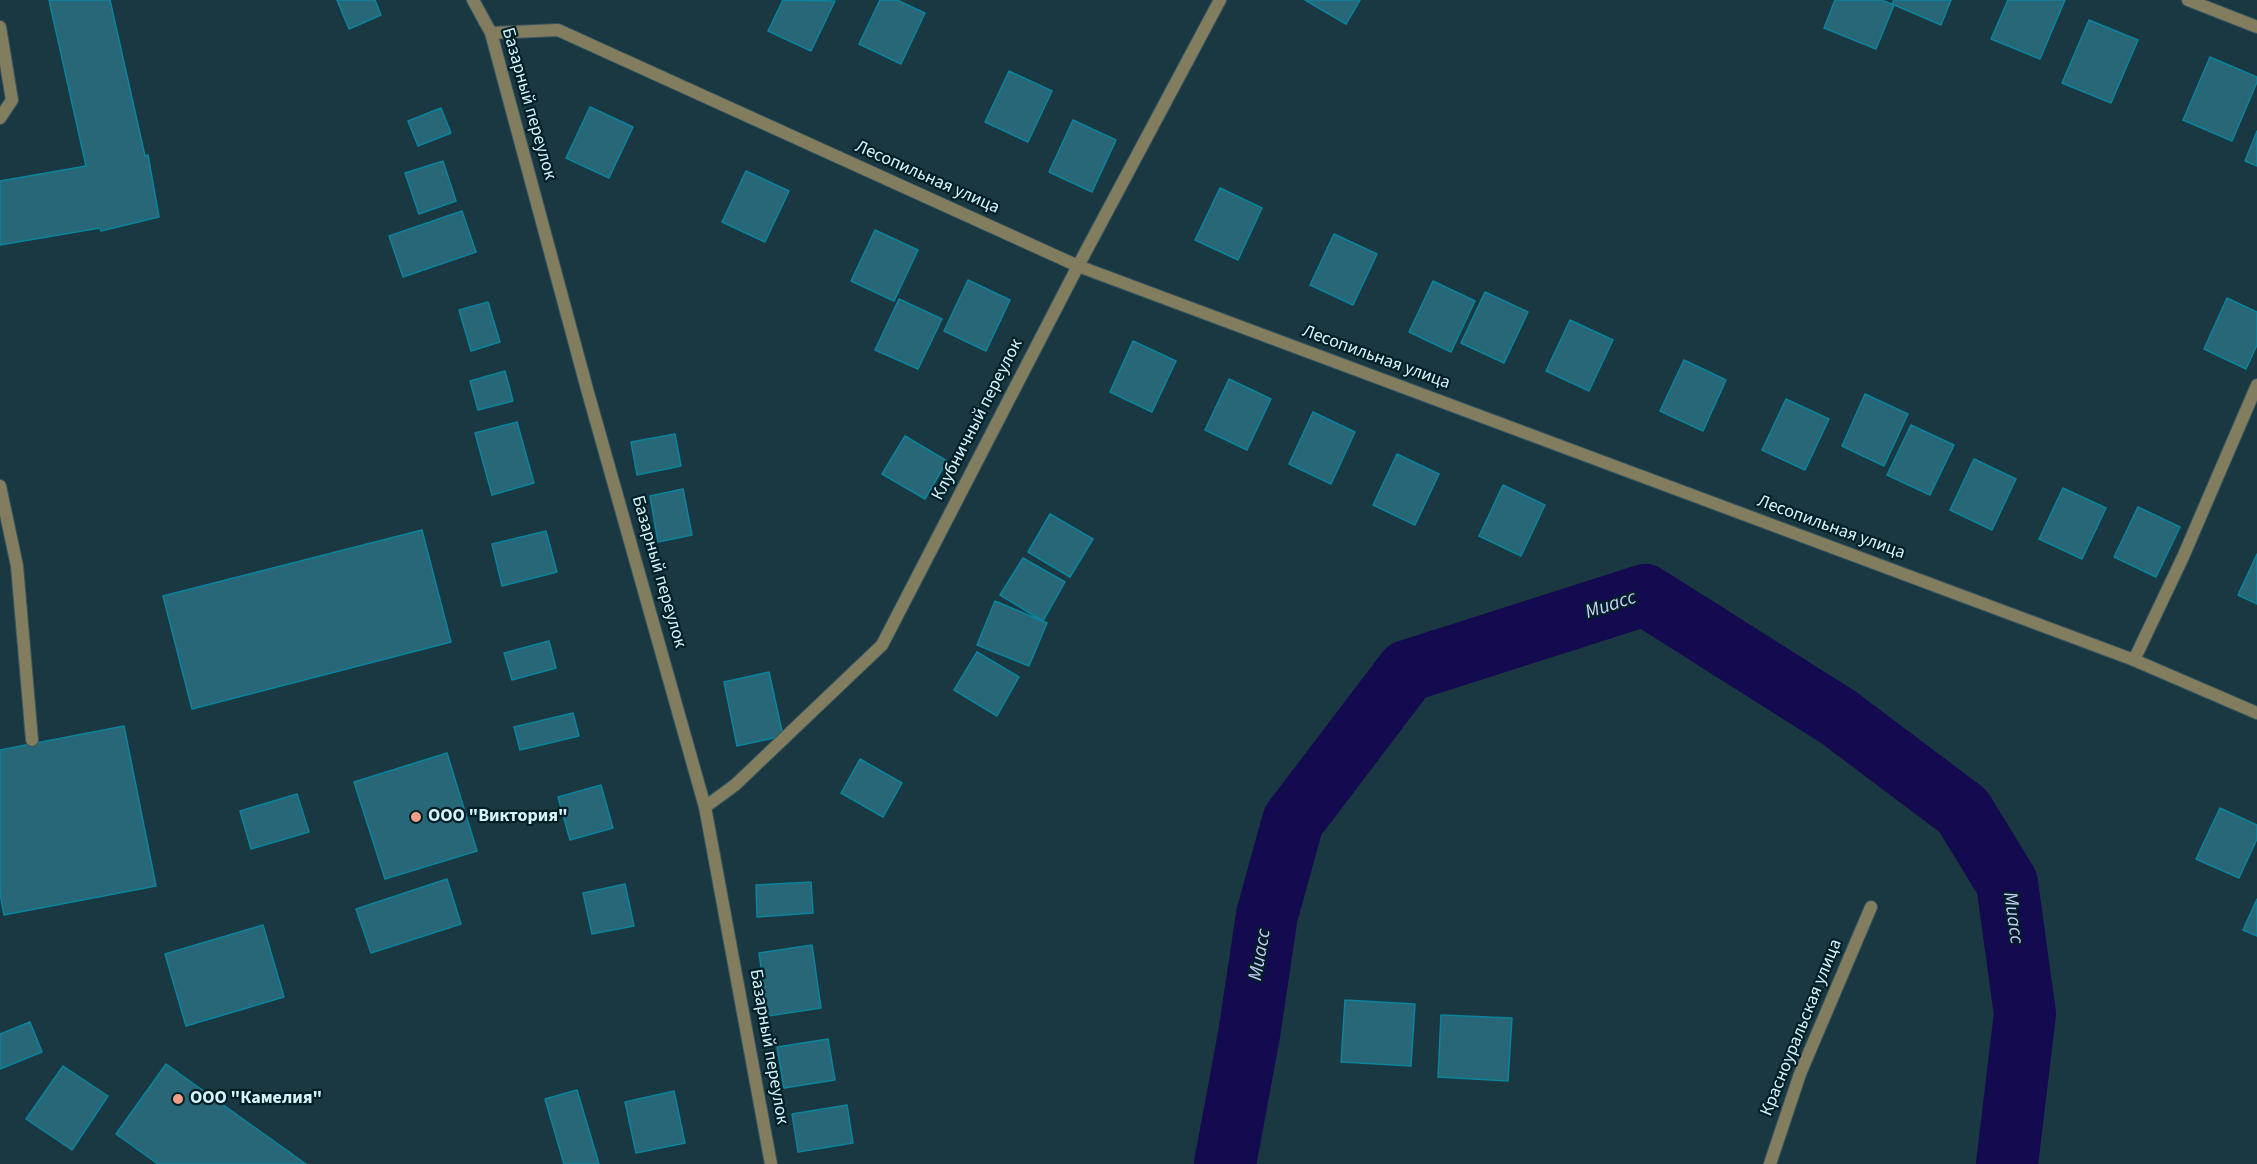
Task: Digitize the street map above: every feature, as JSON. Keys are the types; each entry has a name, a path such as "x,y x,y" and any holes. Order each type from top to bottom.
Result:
{"street":[{"name":"Базарный переулок","path":"473,0 491,33 590,400 705,807 771,1164"},
{"name":"Клубничный переулок","path":"705,807 735,786 882,645 1078,266 1220,0"},
{"path":"2188,0 2257,27"},
{"path":"0,27 12,100 0,118"},
{"name":"Лесопильная улица","path":"491,33 558,30 1078,266 2134,660 2257,713"},
{"path":"2134,660 2183,557 2257,385"},
{"path":"0,486 17,566 32,740"},
{"name":"Красноуральская улица","path":"1770,1164 1800,1074 1871,907"}],"building":[{"path":"49,0 110,0 145,156 148,155 159,217 101,231 100,228 0,245 0,181 86,166"},
{"path":"337,0 375,0 381,15 349,29"},
{"path":"783,0 835,1 811,51 768,31"},
{"path":"880,0 897,0 925,13 901,64 859,44"},
{"path":"1305,0 1360,0 1346,24"},
{"path":"1835,0 1881,0 1894,5 1876,49 1824,28"},
{"path":"1894,0 1951,0 1941,25 1892,4"},
{"path":"2008,0 2065,0 2040,59 1991,39"},
{"path":"2089,20 2138,40 2111,103 2062,83"},
{"path":"2210,57 2257,77 2257,82 2232,141 2183,120"},
{"path":"1009,71 1052,91 1028,142 985,122"},
{"path":"590,107 633,127 609,178 566,158"},
{"path":"441,108 451,133 418,146 408,121"},
{"path":"1073,120 1116,140 1092,192 1049,172"},
{"path":"2257,131 2257,166 2245,161"},
{"path":"443,161 456,201 419,214 405,173"},
{"path":"746,171 789,191 765,242 722,222"},
{"path":"1220,188 1262,208 1238,260 1195,240"},
{"path":"462,211 476,252 403,277 389,236"},
{"path":"875,230 918,250 894,301 851,281"},
{"path":"1334,234 1377,254 1353,305 1310,285"},
{"path":"968,280 1010,300 986,351 944,331"},
{"path":"1433,281 1475,301 1451,352 1409,332"},
{"path":"1485,292 1528,312 1504,363 1461,343"},
{"path":"2227,298 2257,312 2257,345 2246,369 2204,349"},
{"path":"899,299 942,319 918,369 875,350"},
{"path":"488,302 500,342 471,351 459,310"},
{"path":"1570,320 1613,340 1589,391 1546,371"},
{"path":"1133,341 1176,361 1152,412 1110,392"},
{"path":"1684,360 1726,380 1703,431 1660,411"},
{"path":"505,371 513,401 478,410 470,381"},
{"path":"1229,379 1271,399 1247,450 1205,430"},
{"path":"1865,394 1908,414 1884,466 1842,446"},
{"path":"1786,399 1829,419 1805,470 1762,450"},
{"path":"1313,412 1355,432 1331,484 1289,464"},
{"path":"517,422 534,483 492,495 475,433"},
{"path":"1911,425 1954,445 1930,495 1887,475"},
{"path":"675,434 681,466 637,475 631,442"},
{"path":"905,436 947,461 925,499 882,474"},
{"path":"1397,454 1439,474 1415,525 1373,505"},
{"path":"1974,459 2016,479 1992,530 1950,510"},
{"path":"1503,485 1545,505 1521,556 1479,536"},
{"path":"2063,488 2106,508 2082,559 2039,539"},
{"path":"683,489 692,535 658,542 650,496"},
{"path":"2138,507 2180,527 2156,577 2114,557"},
{"path":"1050,514 1093,539 1070,577 1028,552"},
{"path":"422,530 451,642 192,709 163,596"},
{"path":"546,531 557,572 502,586 492,544"},
{"path":"2257,554 2257,604 2238,595"},
{"path":"1023,558 1065,582 1043,621 1000,595"},
{"path":"995,601 1047,623 1029,666 977,645"},
{"path":"549,641 556,668 512,680 504,653"},
{"path":"977,652 1019,677 997,716 954,690"},
{"path":"769,672 783,736 737,746 724,682"},
{"path":"573,713 579,736 520,750 514,727"},
{"path":"124,726 156,886 4,915 0,893 0,750"},
{"name":"ООО \"Виктория\"","path":"447,753 477,851 385,879 354,782"},
{"path":"860,759 902,783 883,817 841,793"},
{"path":"601,785 613,828 570,840 558,797"},
{"path":"297,794 309,832 251,849 240,811"},
{"path":"2220,808 2257,825 2257,839 2239,878 2196,859"},
{"path":"447,879 461,924 371,953 356,909"},
{"path":"811,882 813,913 757,917 756,885"},
{"path":"625,884 634,926 592,934 583,893"},
{"path":"2257,899 2257,936 2243,930"},
{"path":"263,925 284,997 186,1026 165,954"},
{"path":"812,945 821,1008 768,1016 759,953"},
{"path":"1345,1000 1415,1004 1411,1066 1341,1062"},
{"path":"1441,1015 1512,1018 1508,1081 1438,1077"},
{"path":"30,1022 42,1052 0,1069 0,1034"},
{"path":"828,1039 835,1080 784,1088 777,1047"},
{"name":"ООО \"Камелия\"","path":"166,1064 306,1164 158,1164 116,1134"},
{"path":"63,1066 108,1096 72,1150 26,1119"},
{"path":"577,1090 599,1164 564,1164 545,1099"},
{"path":"674,1091 685,1143 636,1153 625,1102"},
{"path":"847,1105 853,1143 798,1152 792,1114"}],"waterway":[{"name":"Миасс","path":"1225,1164 1249,1035 1267,915 1293,821 1407,671 1645,595 1838,717 1963,811 2007,883 2025,1014 2007,1164"}],"place":[{"name":"ООО \"Виктория\"","path":"416,817"},
{"name":"ООО \"Камелия\"","path":"178,1099"}]}
